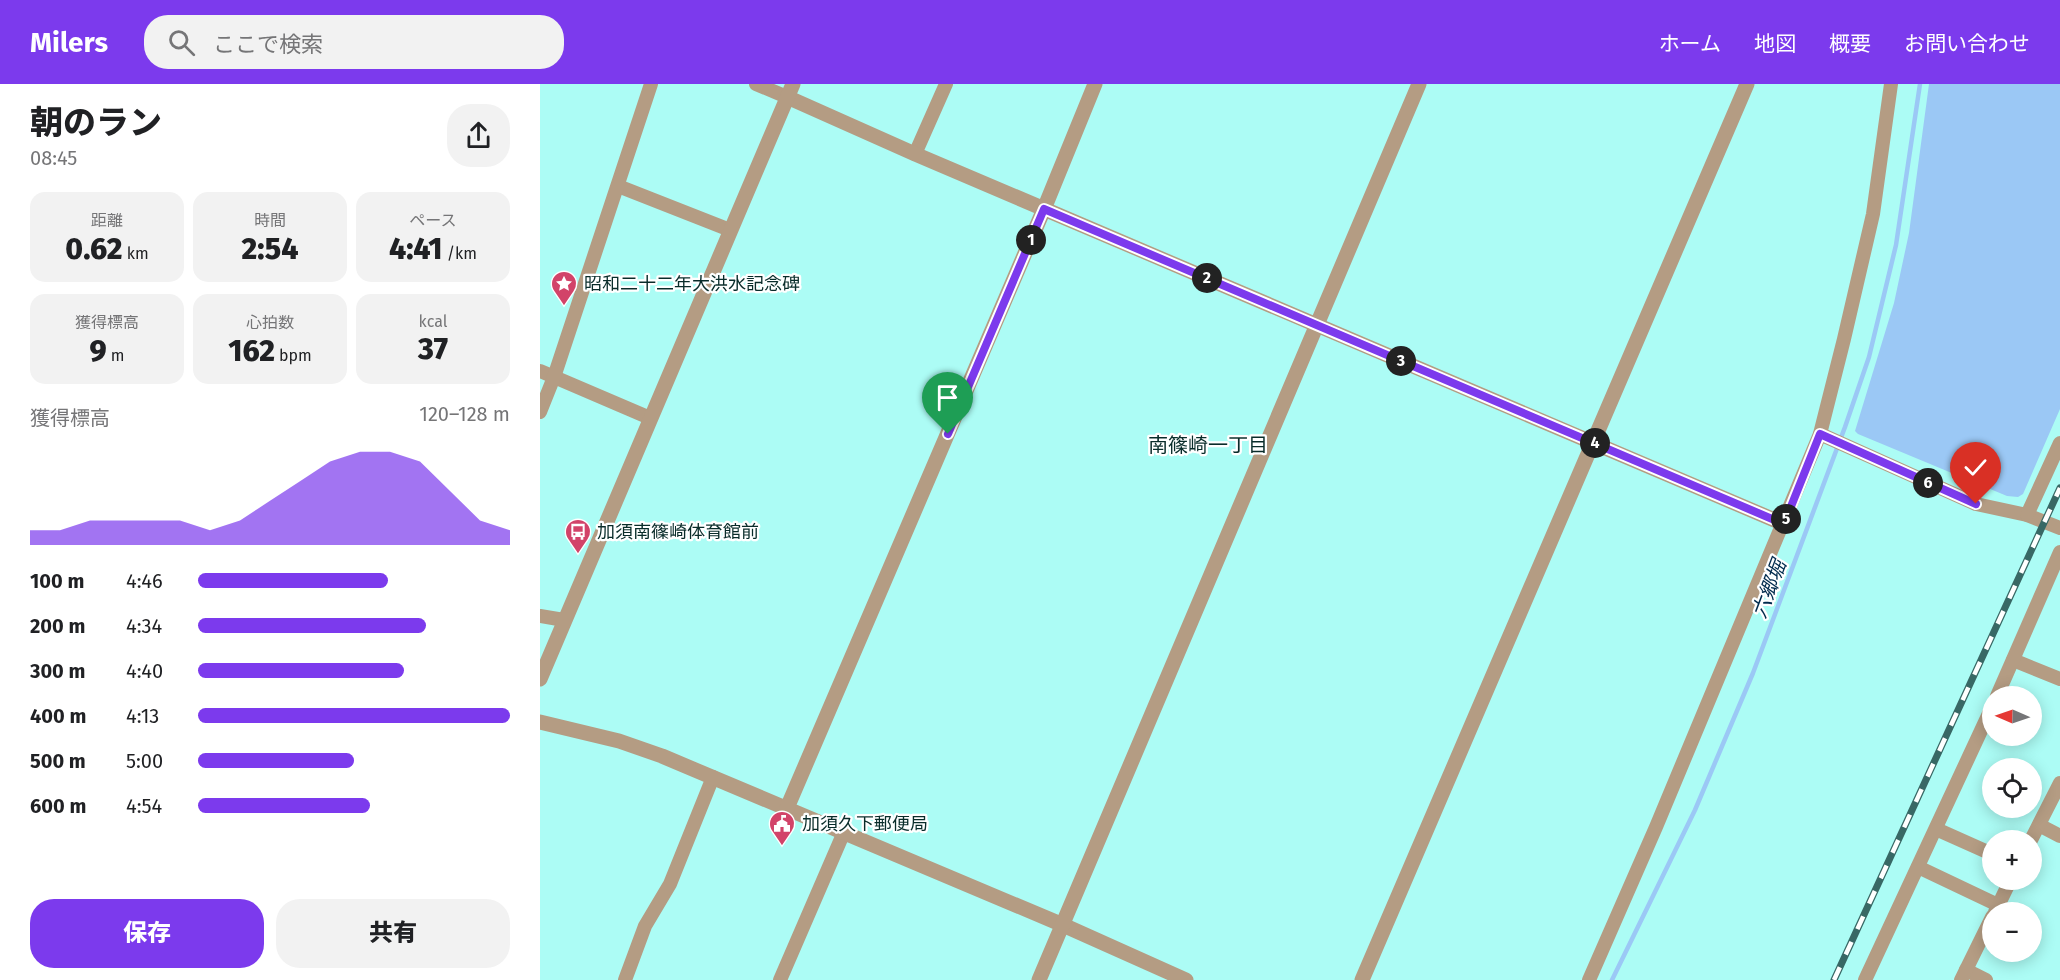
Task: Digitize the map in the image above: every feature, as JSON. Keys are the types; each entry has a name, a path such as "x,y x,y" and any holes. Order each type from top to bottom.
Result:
{"street":[{"path":"540,412 554,377 651,84"},
{"path":"756,84 790,90 915,154 1784,524"},
{"path":"915,154 946,84"},
{"path":"787,808 1044,209 1095,84"},
{"path":"1039,980 1419,84"},
{"path":"1362,980 1747,84"},
{"path":"1589,980 1784,524 1820,434 1845,339 1873,214 1891,84"},
{"path":"540,679 790,90"},
{"path":"618,186 730,230"},
{"path":"540,371 650,418"},
{"path":"1820,434 1976,504 2027,515 2060,528"},
{"path":"2027,515 2060,444"},
{"path":"2001,686 2060,552"},
{"path":"540,616 564,620"},
{"path":"2013,660 2060,679"},
{"path":"540,722 620,741 713,777 1063,925 1186,980"},
{"path":"1865,980 1982,729"},
{"path":"625,980 645,926 670,884 713,777"},
{"path":"2036,830 2060,783"},
{"path":"2039,825 2060,836"},
{"path":"1936,829 1982,850"},
{"path":"780,980 844,832"},
{"path":"1918,867 1982,904"},
{"path":"1982,937 1963,975 1986,980"}],"water":[{"path":"1929,84 2060,84 2060,409 2023,494 2018,497 2007,496 1855,431 1894,303 1909,233"}],"waterway":[{"name":"六郷堀","path":"1612,980 1695,810 1753,673 1845,427 1869,357 1896,245 1920,84"}],"railway":[{"path":"1834,980 2060,488"}],"place":[{"name":"昭和二十二年大洪水記念碑","path":"564,307"},
{"name":"加須南篠崎体育館前","path":"578,555"},
{"name":"加須久下郵便局","path":"782,847"}],"district":[{"name":"南篠崎一丁目","path":"1208,445"}],"route":[{"path":"948,434 1044,209 1784,524 1820,434 1976,504"}]}
